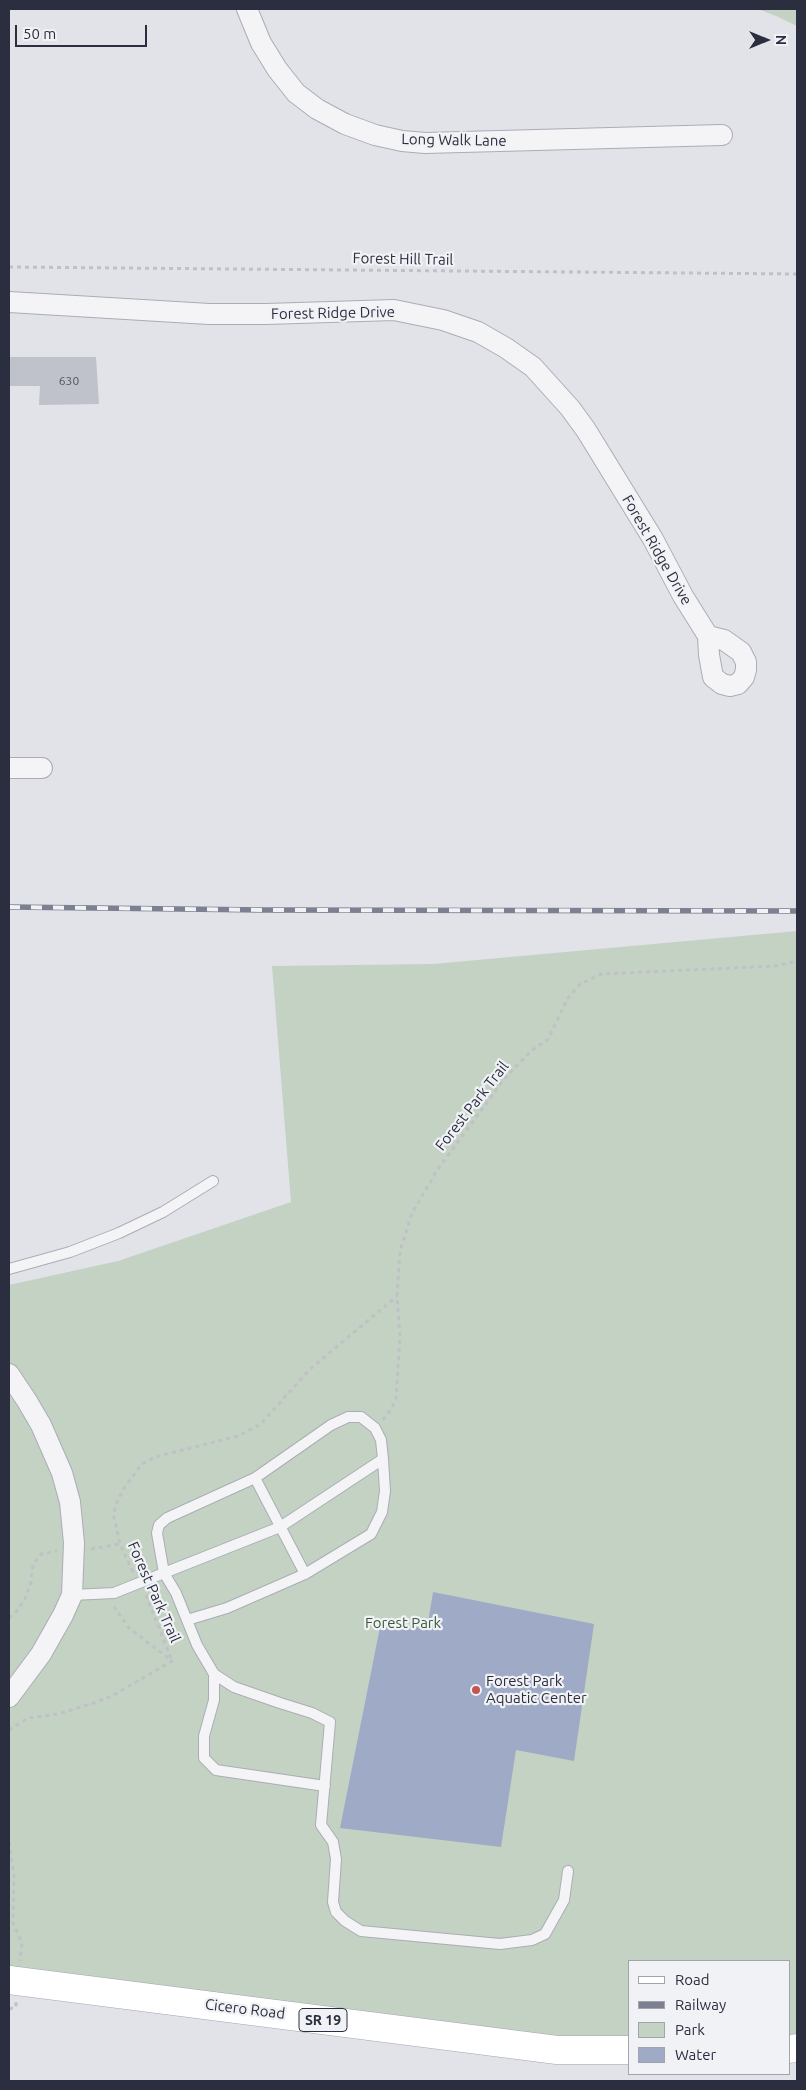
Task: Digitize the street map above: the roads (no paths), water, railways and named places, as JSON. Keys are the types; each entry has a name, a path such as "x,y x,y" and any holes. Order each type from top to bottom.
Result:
{"main road":[{"name":"Cicero Road","path":"13,1980 557,2050 628,2050"}],"street":[{"name":"Long Walk Lane","path":"248,9 261,43 277,69 296,92 317,110 344,124 374,136 425,143 722,135"},
{"name":"Forest Ridge Drive","path":"9,302 209,314 394,310 443,320 478,332 506,348 533,367 570,408 586,430 653,538 708,636"},
{"path":"9,768 42,768"},
{"path":"9,1374 41,1425 62,1473 74,1526 72,1595 45,1648 9,1696"}],"lane":[{"path":"9,1269 70,1252 120,1233 163,1212 213,1181"},
{"path":"187,1620 227,1608 305,1574 371,1534 382,1512 385,1490 383,1459 381,1440 375,1428 361,1417 348,1417 331,1425 254,1478 166,1518 156,1533 164,1573 176,1593 197,1645 214,1674 234,1686 280,1704 312,1713 330,1722 321,1825 333,1842 336,1859 333,1902 336,1912 345,1921 361,1931 500,1944 532,1940 545,1934 564,1900 568,1871"},
{"path":"72,1595 114,1593 280,1527 383,1459"},
{"path":"254,1478 305,1574"},
{"path":"214,1674 214,1700 204,1736 204,1758 216,1770 324,1786"}],"water":[{"name":"Forest Park Aquatic Center","path":"433,1592 594,1624 574,1761 516,1750 501,1847 340,1828 381,1622 427,1629"}],"railway":[{"path":"9,907 264,910 797,911"}],"place":[{"name":"Forest Park Aquatic Center","path":"476,1690"}],"park label":[{"name":"Forest Park","path":"403,1623"}]}
